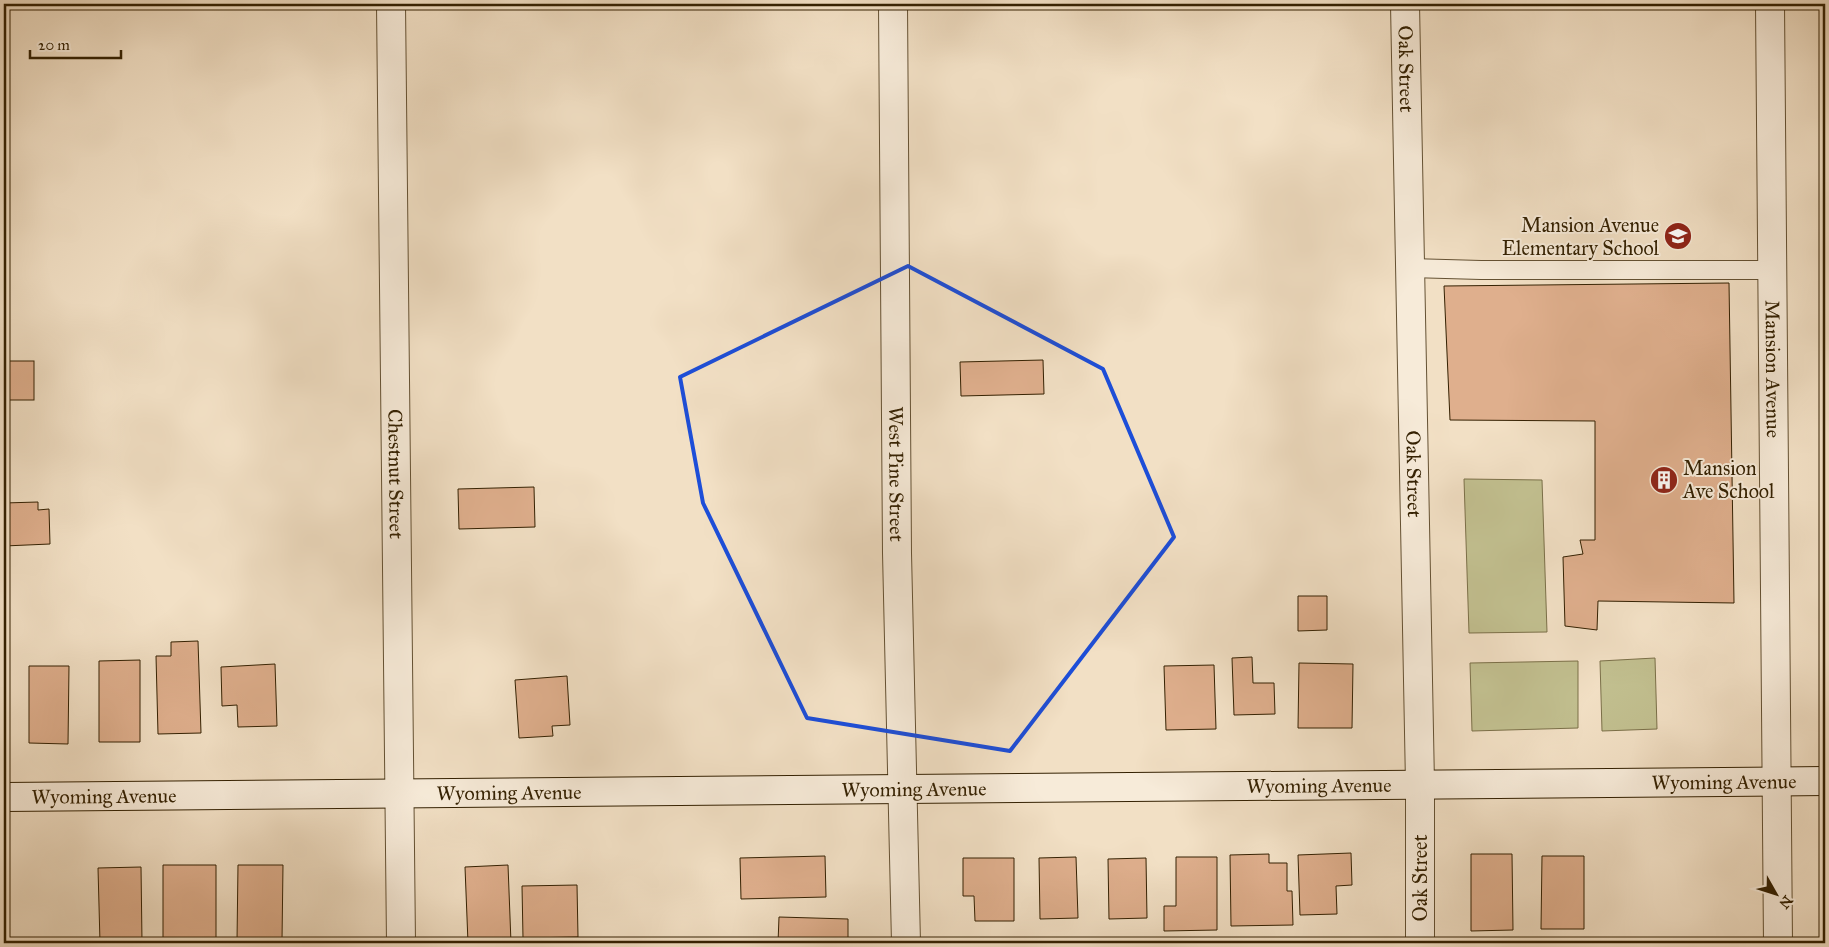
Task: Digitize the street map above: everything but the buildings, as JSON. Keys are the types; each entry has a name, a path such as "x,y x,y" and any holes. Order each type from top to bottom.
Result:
{"street":[{"name":"Chestnut Street","path":"391,4 401,943"},
{"name":"West Pine Street","path":"893,4 896,553 906,943"},
{"name":"Oak Street","path":"1405,4 1420,784 1420,943"},
{"name":"Mansion Avenue","path":"1770,4 1778,943"},
{"name":"Wyoming Avenue","path":"4,798 1825,781"}],"lane":[{"path":"1410,268 1772,270"}],"highlighted area":[{"path":"908,266 1103,369 1174,537 1010,751 807,718 703,503 680,377"}],"shaded area":[{"path":"1464,479 1542,480 1547,632 1469,633"},
{"path":"1655,658 1657,729 1602,731 1600,661"},
{"path":"1578,661 1578,728 1472,731 1470,663"}],"place":[{"name":"Mansion Avenue Elementary School","path":"1678,236"},
{"name":"Mansion Ave School","path":"1664,480"}]}
